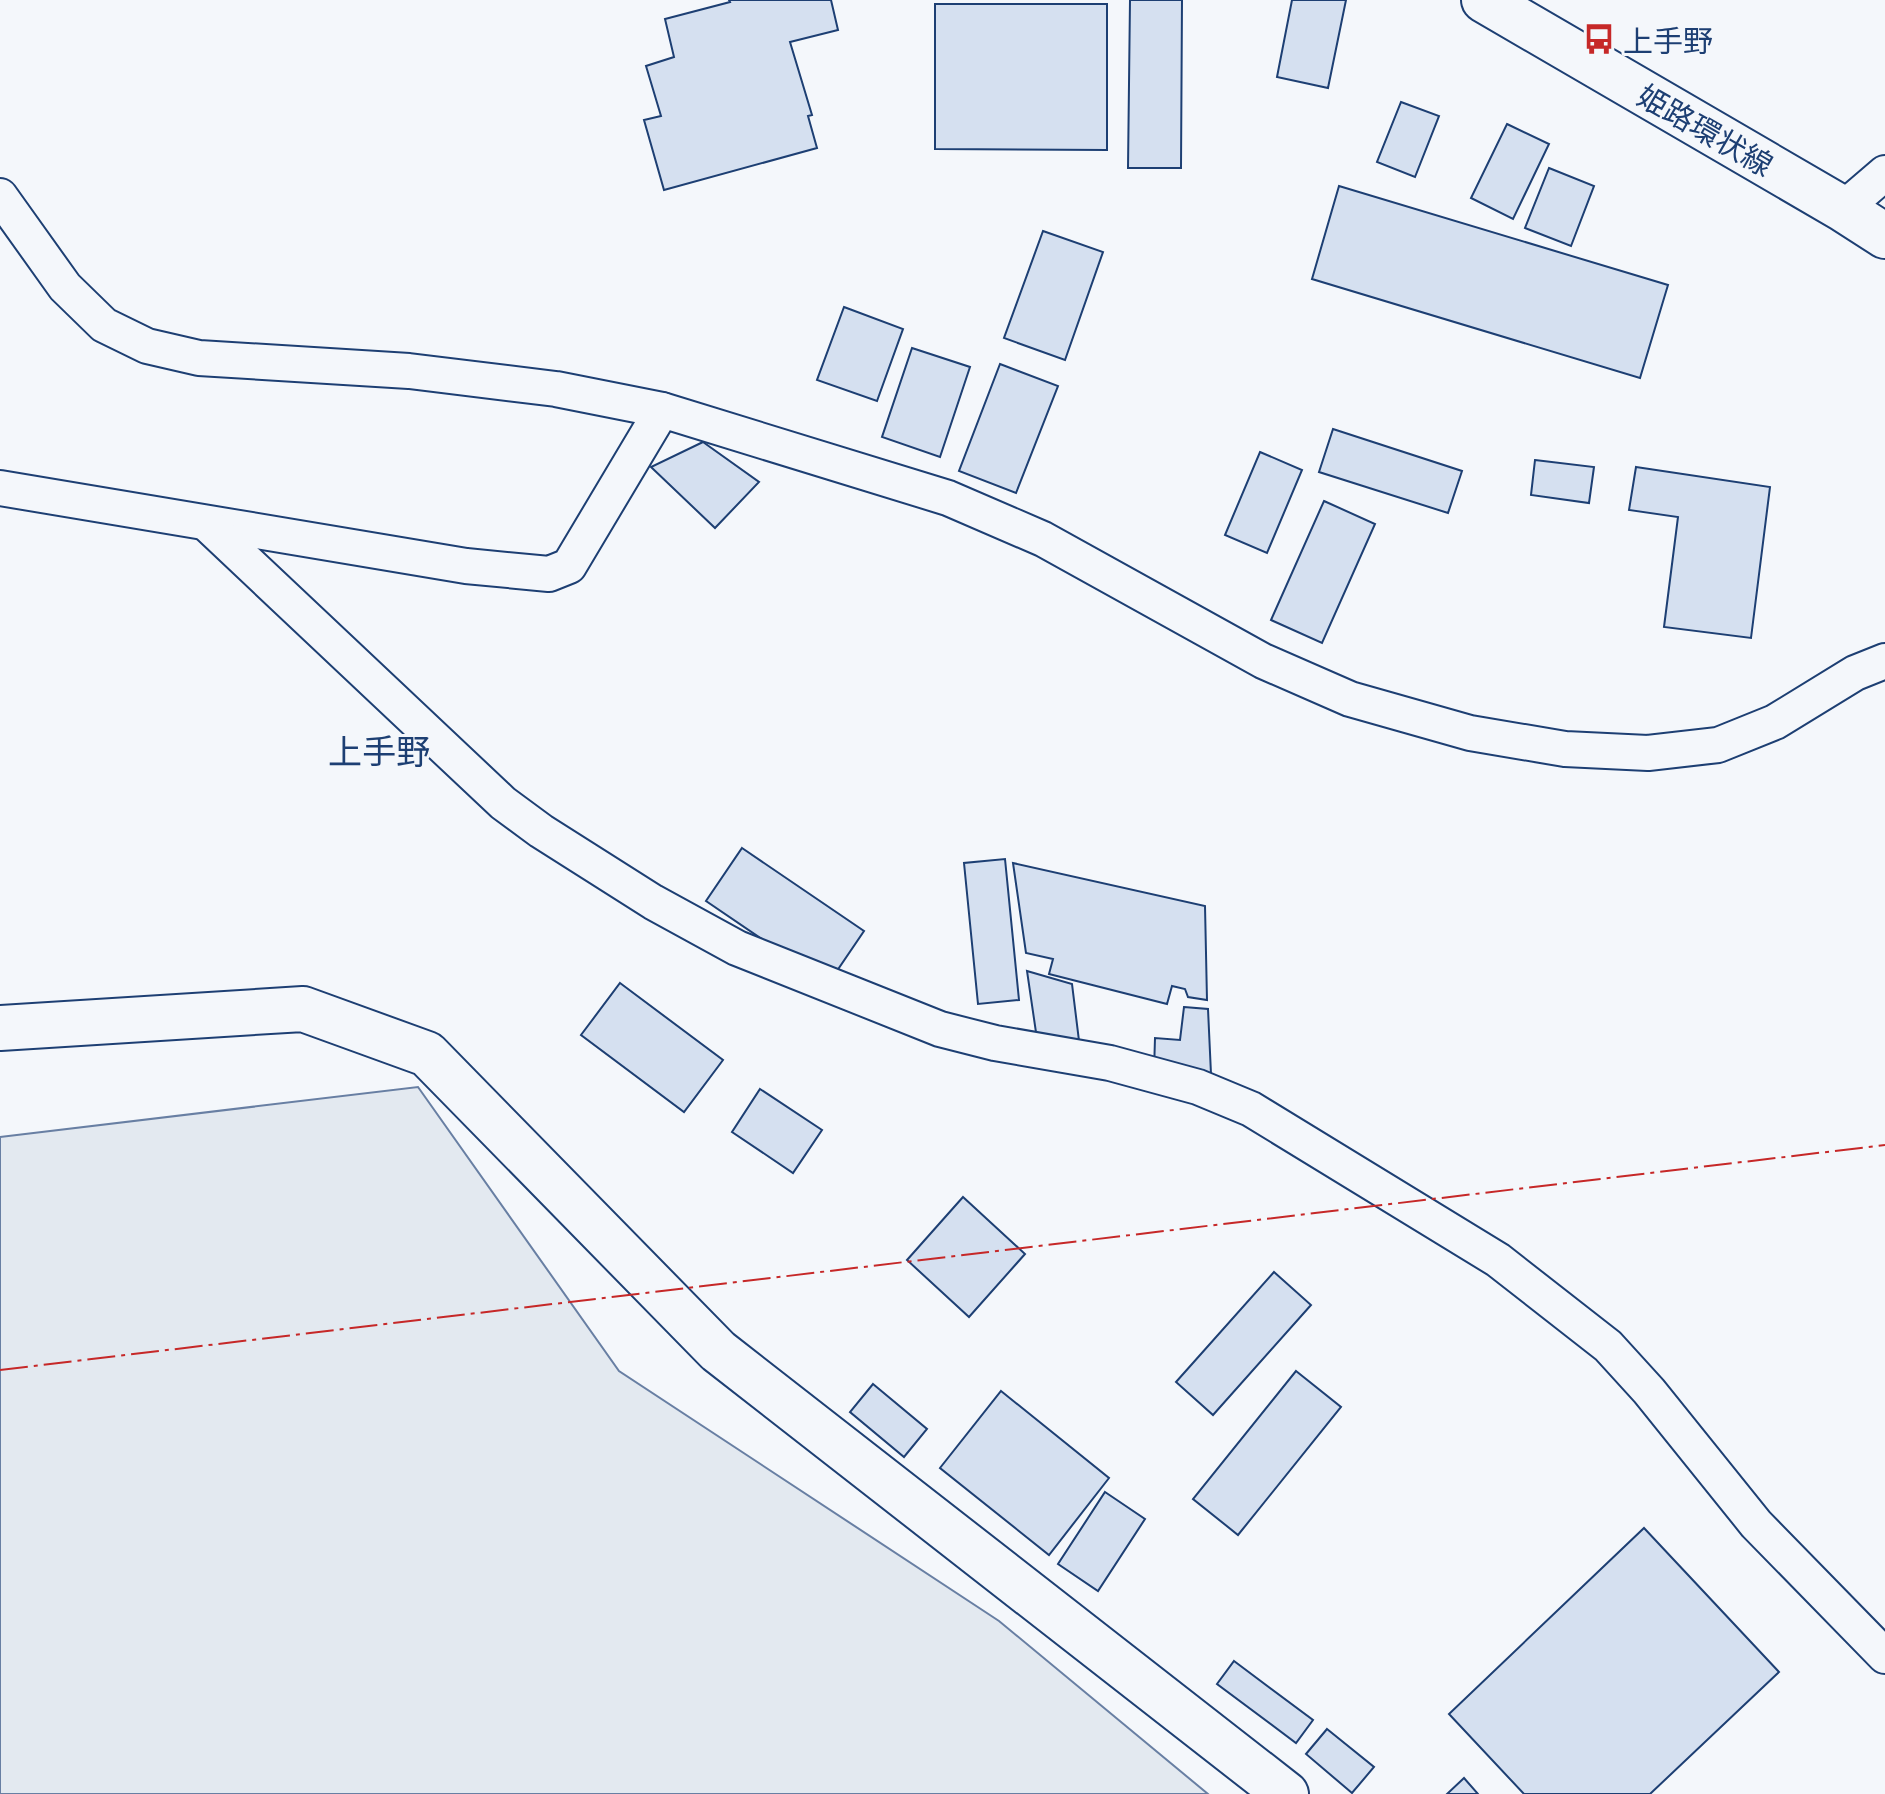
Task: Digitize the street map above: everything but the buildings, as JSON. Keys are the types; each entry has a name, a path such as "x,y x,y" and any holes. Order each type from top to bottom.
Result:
{"street":[{"name":"姫路環状線","path":"1484,0 1530,11 1885,236"},
{"path":"1843,209 1885,173"},
{"path":"0,196 65,287 104,325 147,346 199,358 453,376 556,389 662,410 948,498 1043,539 1263,661 1350,699 1470,733 1565,749 1648,753 1718,745 1775,722 1855,673 1885,661"},
{"path":"0,488 466,566 549,574 569,566 662,410"},
{"path":"207,524 503,803 541,831 653,902 737,948 940,1029 995,1043 1110,1063 1198,1087 1251,1109 1498,1260 1608,1346 1649,1391 1756,1524 1885,1656"},
{"path":"0,1028 303,1009 427,1054 718,1351 1286,1794"}],"shaded area":[{"path":"418,1087 619,1371 999,1621 1208,1794 0,1794 0,1137"}],"power":[{"path":"0,1370 1885,1145"}],"place":[{"name":"上手野","path":"1599,39"}],"district":[{"name":"上手野","path":"379,750"}]}
